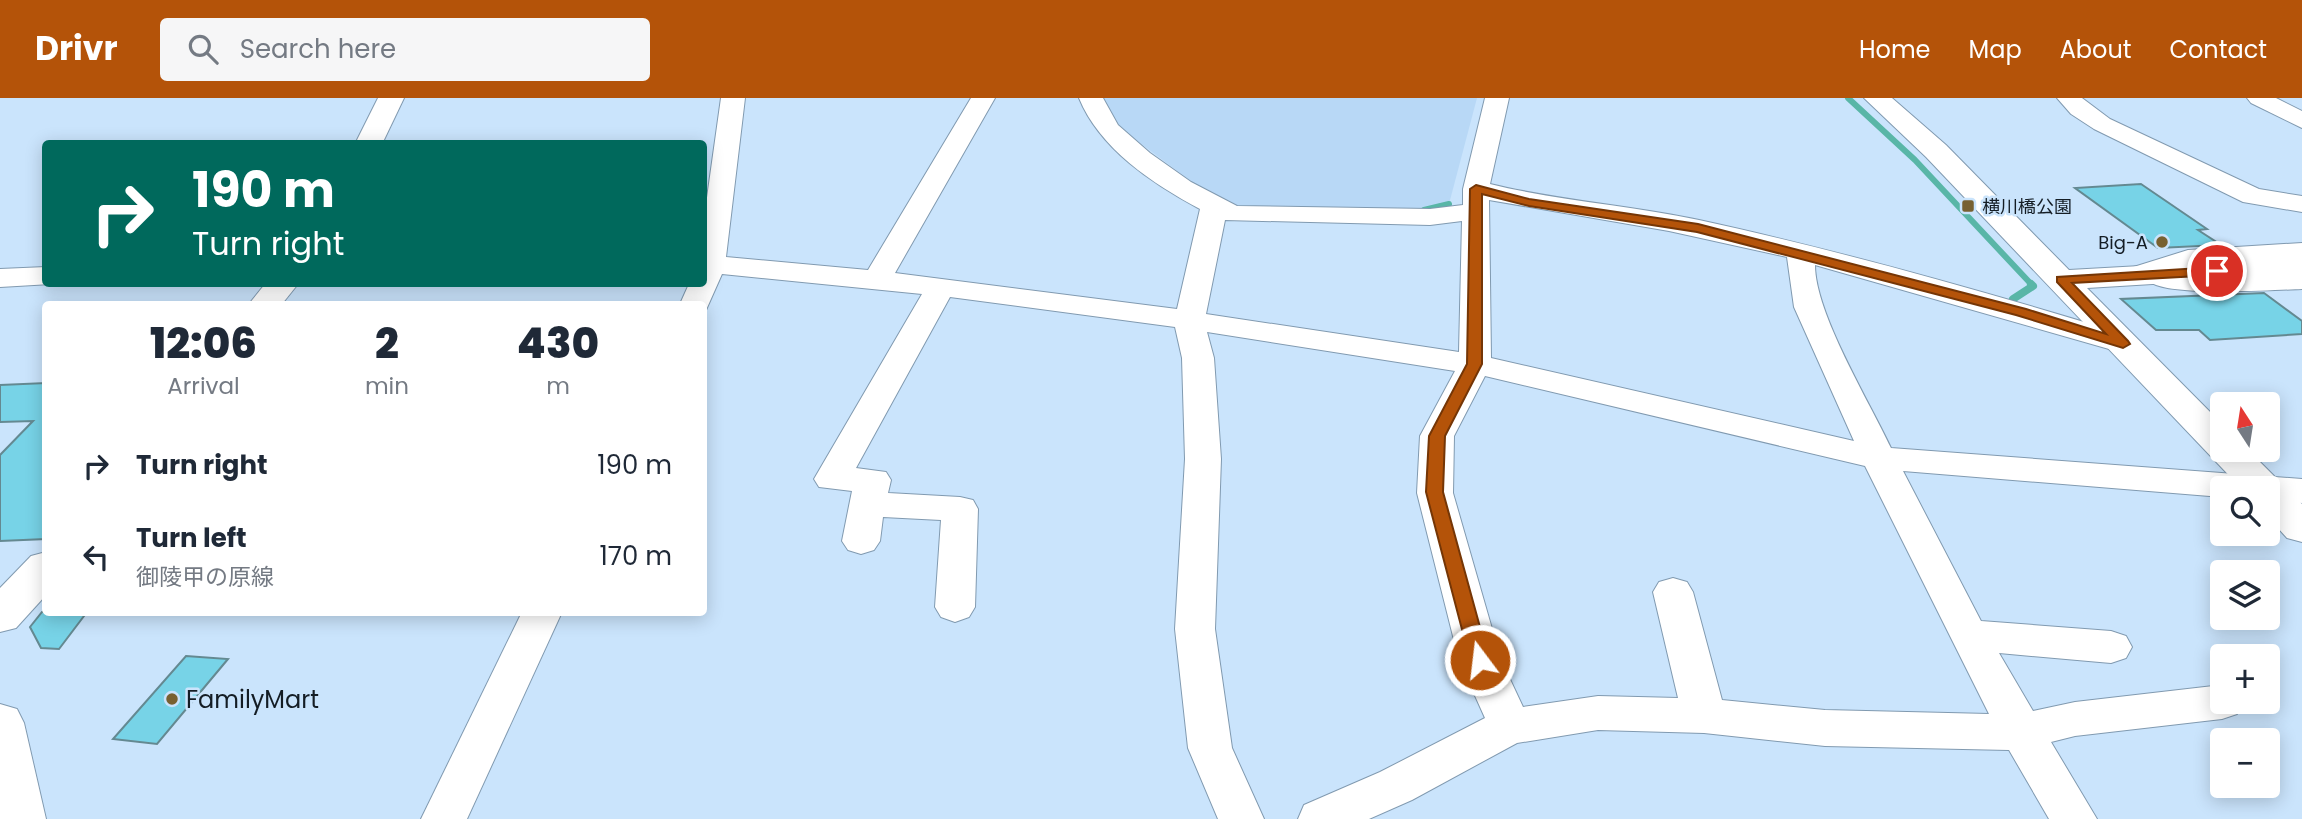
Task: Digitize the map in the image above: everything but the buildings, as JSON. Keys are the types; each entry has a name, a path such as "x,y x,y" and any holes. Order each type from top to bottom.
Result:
{"street":[{"path":"370,140 391,98"},
{"path":"733,98 707,264 877,280 1176,317 1189,322 1475,364 1878,458 2210,485"},
{"path":"877,280 983,98"},
{"path":"1091,98 1101,120 1129,148 1214,208 1233,214 1430,217 1476,200 1529,202 1698,228 2021,312 2123,344"},
{"path":"1497,98 1476,200 1475,364 1437,436 1434,492 1480,660 1510,726"},
{"path":"1877,98 1936,151 2210,434"},
{"path":"2068,98 2102,124 2252,196 2302,204"},
{"path":"2259,98 2302,121"},
{"path":"1214,208 1189,322 1198,358 1203,459 1195,629 1210,748 1241,819"},
{"path":"2134,276 2188,259 2302,251"},
{"path":"1801,253 1798,276 1808,306 1878,458 2020,732 2074,819"},
{"path":"2062,279 2302,266"},
{"path":"0,278 42,276"},
{"path":"2134,276 2217,283 2302,280"},
{"path":"268,301 279,287"},
{"path":"860,541 873,480 832,479 940,288"},
{"path":"2238,462 2251,476"},
{"path":"2280,490 2302,491"},
{"path":"867,504 960,509 953,609"},
{"path":"2280,505 2302,528"},
{"path":"0,616 42,571"},
{"path":"1673,592 1704,716"},
{"path":"444,819 540,616"},
{"path":"1968,635 2110,647"},
{"path":"1321,819 1396,786 1448,755 1510,726 1598,713 1704,716 1825,728 2020,732 2075,719 2210,703"},
{"path":"0,723 20,819"}],"shaded area":[{"path":"1100,98 1477,98 1449,204 1427,210 1240,207 1212,197 1128,134 1107,114"}],"waterway":[{"path":"1848,98 1915,160 2032,285"},
{"path":"1424,210 1449,204"},
{"path":"2013,299 2032,285"}],"place":[{"name":"横川橋公園","path":"1968,206"},
{"name":"Big-A","path":"2162,242"},
{"name":"FamilyMart","path":"172,699"}],"route":[{"path":"1480,660 1434,492 1433,469 1437,436 1448,410 1475,364 1476,189 1529,202 1698,228 2021,312 2123,344 2062,279 2217,271"}]}
